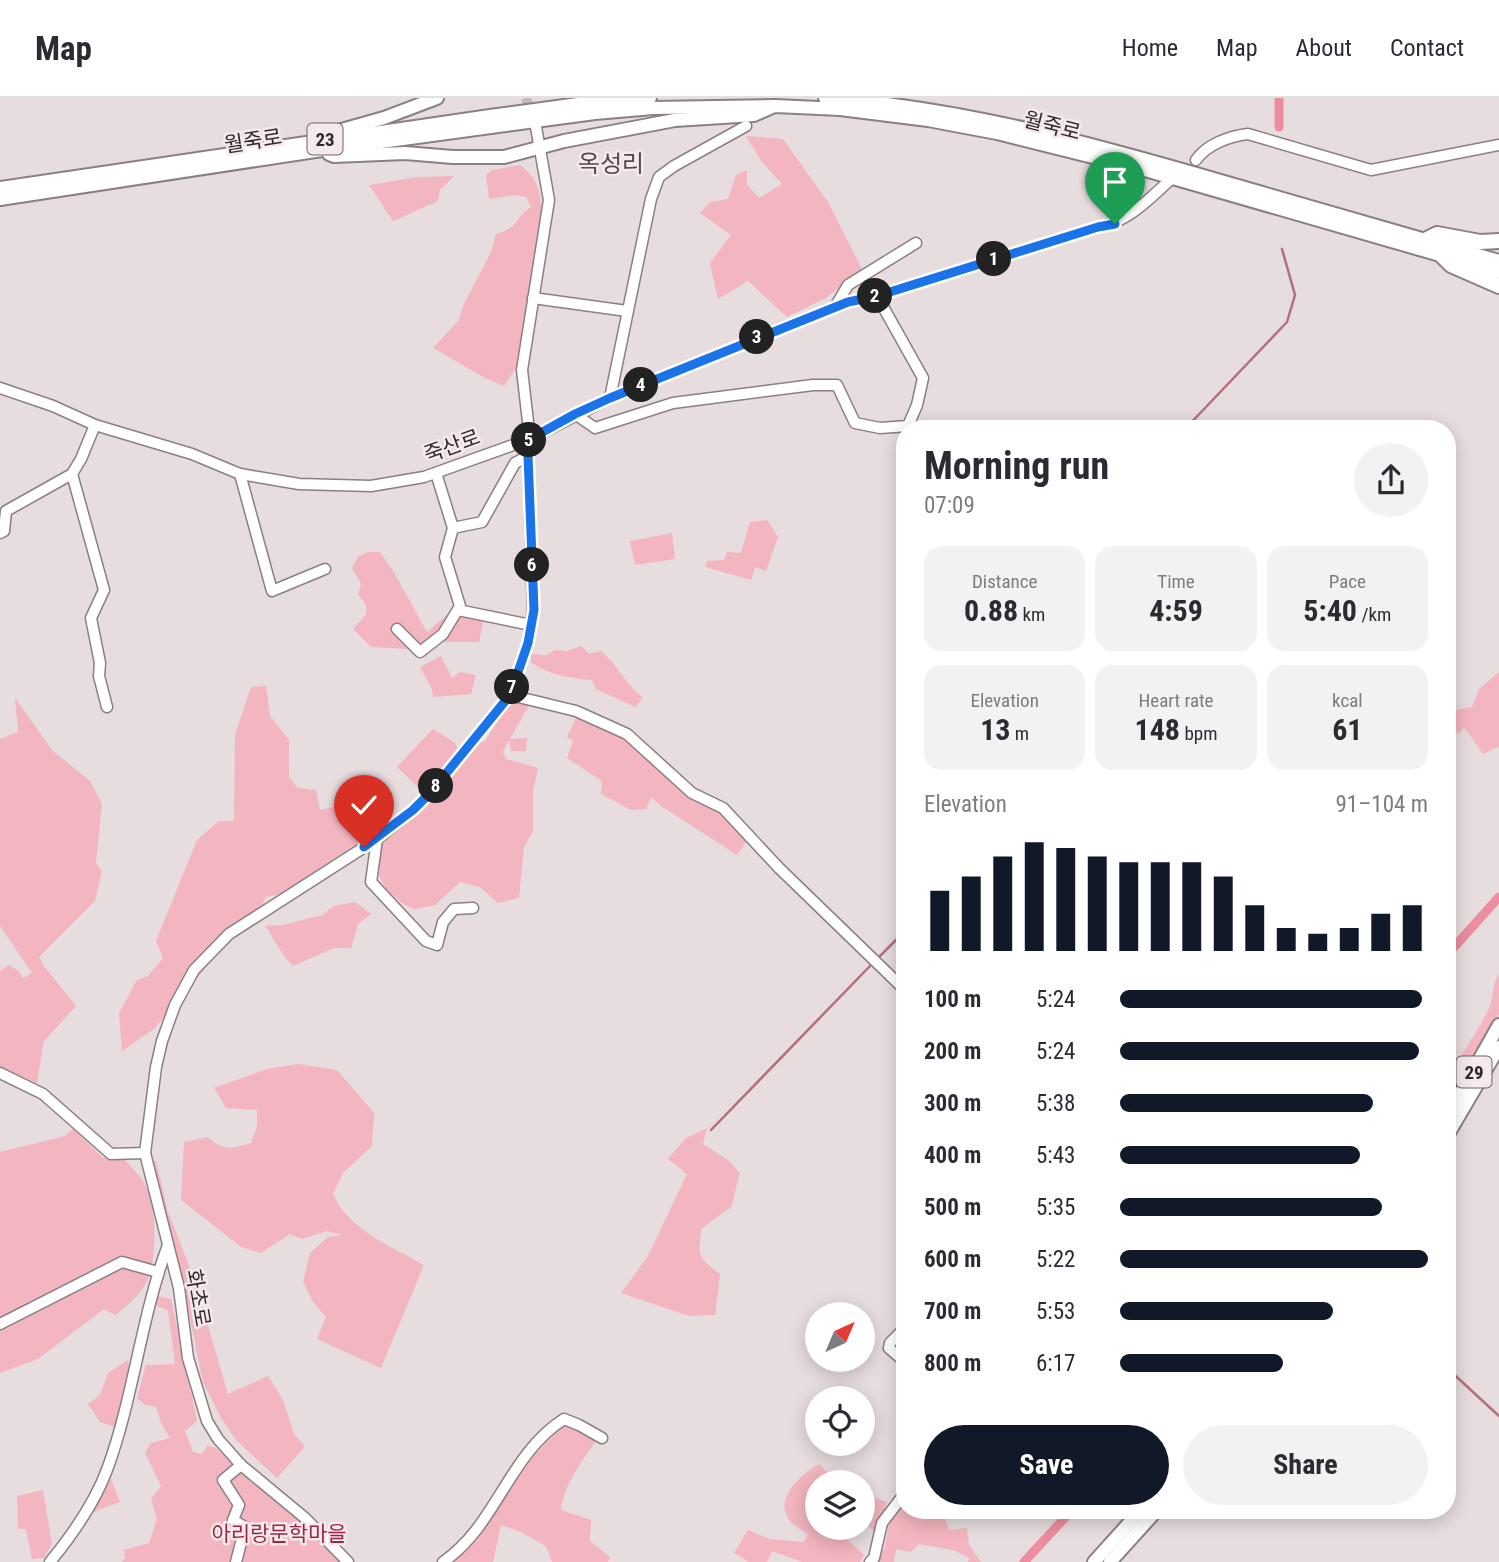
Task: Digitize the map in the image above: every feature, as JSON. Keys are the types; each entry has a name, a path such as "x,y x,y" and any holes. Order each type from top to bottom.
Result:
{"highway":[{"path":"1424,240 1437,234 1479,242 1499,241"},
{"name":"23","path":"1441,255 1451,265 1499,286"}],"main road":[{"path":"301,142 312,134 339,131 437,98"},
{"name":"월죽로","path":"0,188 301,142 593,102 650,98"},
{"name":"월죽로","path":"825,98 917,107 1049,134 1499,261"},
{"path":"322,150 334,156 405,153 479,158 504,156 676,120 754,115 775,106"},
{"name":"월죽로","path":"0,198 595,113 653,108 775,106 840,109 915,118 997,133 1145,170 1499,272"},
{"name":"29","path":"1456,1101 1499,1025"},
{"name":"29","path":"1456,1121 1499,1047"},
{"path":"1094,1562 1133,1519"},
{"path":"1110,1562 1149,1519"}],"street":[{"path":"610,398 651,199 659,177 746,125"},
{"path":"0,1073 43,1094 111,1154 145,1153 162,1041 175,1005 194,970 229,934 377,839 413,810 431,792 510,695 528,643 534,610 528,456 530,439 522,370 549,200 536,127"},
{"path":"1196,160 1202,152 1234,135 1248,134 1371,170 1499,145"},
{"name":"죽산로","path":"0,388 53,406 95,425 191,454 240,474 299,484 371,486 436,473 530,439 610,398 834,307 1115,224 1139,209 1170,180"},
{"path":"834,307 848,285 916,243"},
{"path":"877,296 923,378 911,420"},
{"path":"533,298 627,311"},
{"path":"575,414 595,428 673,403 813,385 837,385 855,422 880,428 896,427"},
{"path":"0,533 4,531 6,511 72,474 95,425"},
{"path":"453,528 482,522 515,463 528,456"},
{"path":"397,629 420,652 443,634 460,606 444,556 453,528 436,473"},
{"path":"72,474 104,590 91,618 100,663 99,676 107,707"},
{"path":"240,474 272,591 326,569"},
{"path":"458,610 531,625"},
{"path":"510,695 576,711 627,734 692,793 723,808 779,868 896,981"},
{"path":"377,839 371,882 426,941 437,945 443,922 454,909 473,908"},
{"name":"화초로","path":"145,1153 179,1288 188,1358 207,1421 218,1439 242,1465 305,1518 348,1562"},
{"path":"50,1562 94,1499 108,1468 123,1419 158,1272 168,1244"},
{"path":"0,1324 121,1262 158,1272"},
{"path":"896,1337 890,1343 889,1349 896,1355"},
{"path":"443,1562 467,1543 490,1513 510,1476 554,1426 564,1419 601,1438"},
{"path":"236,1562 245,1527 233,1520 239,1505 223,1480 242,1465"},
{"path":"870,1562 874,1558 882,1522 896,1504"}],"green space":[{"path":"746,136 783,139 828,202 862,269 826,298 787,317 748,281 718,299 710,263 731,235 700,213 710,202 728,199 736,175 747,170 747,185 759,198 782,184 762,162"},
{"path":"520,165 536,183 541,204 541,220 516,368 504,386 433,348 458,321 491,252 496,234 513,226 531,207 526,197 516,195 489,199 486,175 492,170"},
{"path":"454,176 440,190 438,201 393,221 369,185 417,177"},
{"path":"767,520 778,537 766,571 755,567 751,580 705,567 707,561 724,560 727,552 741,553 750,522"},
{"path":"672,533 675,559 635,565 630,541"},
{"path":"368,552 380,552 427,632 457,606 484,619 479,642 444,642 434,636 422,645 408,649 371,647 353,629 366,614 366,605 358,594 361,584 352,568 358,557"},
{"path":"581,646 589,654 601,651 612,662 643,698 635,707 596,689 592,680 560,675 531,662 531,654 547,655 555,650 567,651"},
{"path":"441,656 452,678 460,672 476,675 471,694 433,697 432,689 420,667"},
{"path":"1499,672 1499,749 1497,747 1483,754 1464,727 1459,734 1456,732 1456,710 1472,707 1479,689"},
{"path":"266,686 270,716 289,740 289,777 298,788 316,790 320,810 351,803 364,839 280,894 266,897 249,929 222,936 208,947 204,970 154,1029 122,1051 119,1013 137,980 148,976 163,958 156,941 197,840 219,821 234,821 235,735 251,687"},
{"path":"15,698 52,750 90,781 102,804 96,863 102,872 95,901 39,957 76,1006 44,1041 37,1083 0,1067 0,971 9,965 19,971 23,978 32,973 0,926 0,739 18,732"},
{"path":"512,699 530,704 510,739 527,738 526,751 511,751 509,740 503,752 506,759 538,768 533,791 533,831 524,847 519,898 498,903 480,887 460,882 435,905 414,909 403,904 386,889 379,876 381,843 387,826 405,814 413,819 479,743 485,741"},
{"path":"577,716 621,735 679,787 720,810 748,839 737,855 651,797 646,809 631,810 601,794 602,781 567,758 573,741 567,737"},
{"path":"433,729 454,742 460,752 424,793 397,767"},
{"path":"355,902 371,914 358,924 351,948 334,948 293,966 265,926 283,925 322,915 334,906"},
{"path":"1499,974 1499,1014 1456,1087 1456,1066 1490,1006"},
{"path":"298,1064 337,1070 374,1113 372,1146 343,1173 333,1194 340,1207 360,1228 424,1265 381,1368 317,1339 326,1317 313,1302 303,1282 310,1253 328,1237 342,1235 327,1231 302,1239 290,1234 261,1253 241,1247 181,1200 184,1142 208,1137 223,1147 238,1147 251,1143 257,1126 257,1110 226,1108 214,1088 267,1069"},
{"path":"707,1128 703,1144 728,1160 740,1173 731,1207 702,1228 701,1255 707,1264 720,1274 715,1315 689,1316 621,1293 648,1256 687,1174 668,1159 686,1138"},
{"path":"73,1129 103,1158 124,1159 145,1185 154,1222 154,1252 148,1278 137,1295 115,1315 104,1309 38,1359 0,1373 0,1152 65,1136"},
{"path":"151,1161 156,1161 168,1212 194,1278 228,1394 268,1376 283,1400 294,1434 305,1446 277,1478 236,1440 221,1418 203,1382 177,1255"},
{"name":"아리랑문학마을","path":"158,1296 171,1299 197,1421 185,1431 193,1452 202,1454 207,1446 216,1448 239,1471 295,1512 343,1562 122,1562 125,1558 124,1550 149,1543 157,1519 151,1499 161,1486 145,1453 151,1443 170,1438 156,1407 145,1405 137,1398 146,1365 175,1364 168,1310 156,1306"},
{"path":"128,1360 129,1368 115,1427 100,1422 88,1404 100,1395 108,1373"},
{"path":"565,1424 596,1441 570,1482 561,1510 591,1520 590,1541 610,1557 608,1562 552,1562 546,1546 521,1532 501,1525 493,1562 451,1562 475,1542 501,1504 517,1473"},
{"path":"819,1464 825,1470 810,1470"},
{"path":"805,1474 805,1532 788,1519 785,1508 788,1493"},
{"path":"111,1479 120,1502 91,1513"},
{"path":"43,1490 52,1544 44,1558 32,1559 26,1529 18,1529 17,1496"},
{"path":"875,1498 887,1502 875,1532"},
{"path":"896,1514 896,1519 945,1519 949,1530 967,1528 969,1545 981,1562 968,1562 969,1558 953,1550 919,1544 911,1552 896,1549 894,1562 876,1562 885,1547 889,1523"},
{"path":"748,1530 769,1539 804,1542 847,1540 864,1555 860,1562 802,1562 772,1551 767,1562 749,1562 734,1553"}],"waterway":[{"path":"1279,98 1279,127"},
{"path":"1194,420 1287,322 1295,295 1282,249"},
{"path":"1456,945 1499,897"},
{"path":"880,956 896,940"},
{"path":"711,1130 870,966"},
{"path":"1456,1376 1499,1416"},
{"path":"1024,1562 1064,1519"}],"tunnel":[{"path":"526,98 532,117"}],"district":[{"name":"옥성리","path":"611,164"}],"route":[{"path":"364,847 413,810 431,792 510,695 528,643 534,610 528,456 530,439 610,398 834,307 1115,224"}]}
